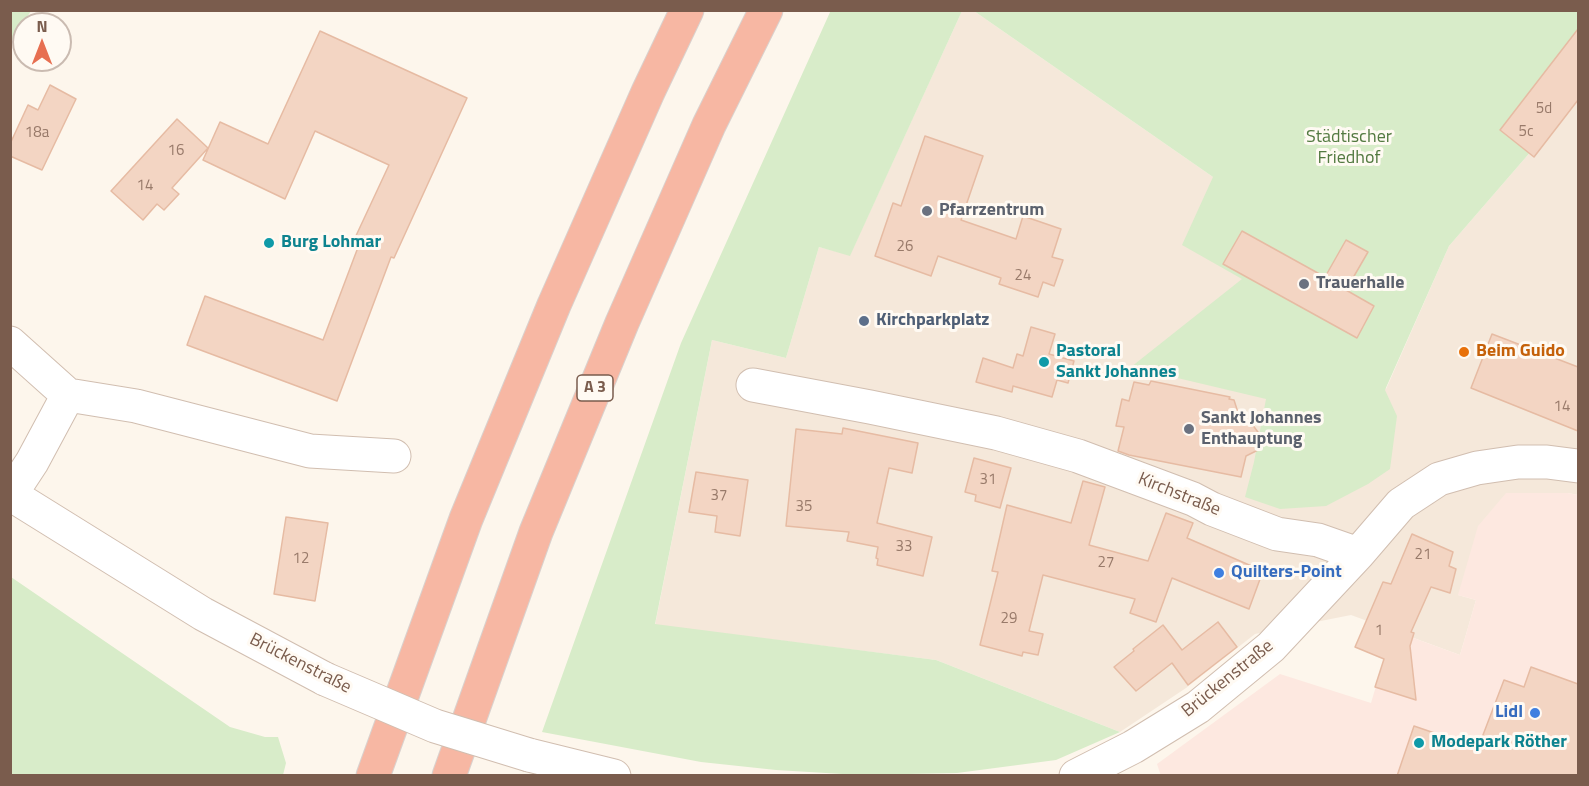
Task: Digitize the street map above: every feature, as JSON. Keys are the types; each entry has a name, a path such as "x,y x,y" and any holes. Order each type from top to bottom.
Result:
{"highway":[{"path":"373,776 470,508 554,305 648,92 687,10"},
{"name":"A 3","path":"449,776 536,532 622,323 709,125 766,10"}],"street":[{"path":"10,343 68,394 136,406 310,450 394,456"},
{"name":"Kirchstraße","path":"753,385 870,407 1017,439 1099,464 1193,499 1212,509 1277,534 1318,540 1358,554"},
{"name":"Brückenstraße","path":"68,394 32,462 11,494 203,614 324,679 435,726 529,755 614,776"},
{"path":"1358,554 1401,504 1439,479 1477,468 1518,462 1547,462 1578,466"},
{"name":"Brückenstraße","path":"1076,776 1133,747 1198,707 1271,647 1358,554"}],"shaded area":[{"path":"962,11 974,11 1213,177 1354,341 1386,389 1449,246 1578,97 1578,495 1568,493 1458,595 1476,600 1460,655 1351,615 1255,634 1186,688 1120,732 936,660 655,625 712,340 786,358 819,247 850,255"},
{"path":"1506,493 1578,495 1578,775 1161,776 1157,764 1280,674 1371,703 1384,659 1397,632 1460,655 1476,600 1458,595 1478,526"}],"green space":[{"path":"831,10 962,11 850,256 819,247 786,358 712,340 655,624 936,660 1120,732 1056,760 957,773 859,775 776,770 701,762 542,732 681,343"},
{"path":"10,11 31,11 12,12 11,42"},
{"name":"Städtischer Friedhof","path":"974,11 1578,11 1578,97 1449,246 1385,390 1397,416 1390,469 1368,484 1326,506 1280,509 1245,497 1266,399 1131,367 1242,279 1182,245 1213,177"},
{"path":"11,577 230,727 265,737 278,737 286,763 283,775 11,775"}],"building":[{"path":"1578,29 1578,100 1534,157 1500,130"},
{"path":"320,31 467,98 394,258 391,257 337,401 187,345 205,296 323,340 360,242 354,240 389,165 315,131 285,199 203,160 220,122 268,144"},
{"path":"50,85 76,99 42,170 10,156 10,144 28,105 38,110"},
{"path":"177,119 208,148 172,188 179,194 164,210 157,204 143,220 111,191"},
{"name":"Pfarrzentrum","path":"925,136 983,156 961,220 1016,239 1023,216 1061,229 1052,257 1063,260 1054,286 1043,282 1038,297 999,284 1001,278 938,256 931,276 875,256 893,203 901,206"},
{"name":"Trauerhalle","path":"1242,231 1325,277 1346,240 1368,252 1346,290 1374,306 1357,338 1223,264"},
{"name":"Pastoral Sankt Johannes","path":"1031,327 1055,334 1049,354 1074,361 1068,383 1057,380 1052,397 1013,386 1012,392 976,382 983,358 1013,368 1017,354 1023,356"},
{"path":"1492,334 1578,367 1578,431 1471,388"},
{"name":"Sankt Johannes Enthauptung","path":"1151,381 1230,397 1229,399 1234,400 1241,422 1252,424 1263,439 1260,449 1246,456 1241,477 1118,451 1124,427 1116,426 1122,399 1129,401 1134,382 1149,385"},
{"path":"843,428 918,443 912,473 889,468 877,523 932,537 923,576 877,565 878,547 847,541 849,532 786,526 796,429 842,434"},
{"path":"974,458 1011,468 1000,508 975,501 976,495 965,492"},
{"path":"696,472 748,480 740,536 715,532 717,516 689,512"},
{"path":"1083,481 1105,487 1089,545 1148,561 1166,513 1193,523 1187,538 1263,571 1249,609 1172,578 1156,622 1130,613 1135,599 1043,575 1029,631 1043,634 1038,655 1023,652 1022,656 980,645 998,572 992,571 1007,505 1071,523"},
{"path":"286,517 328,523 315,601 274,594"},
{"path":"1412,534 1453,552 1449,566 1456,569 1450,593 1431,587 1411,632 1414,633 1410,646 1416,700 1375,687 1384,659 1355,647 1383,582 1391,584"},
{"path":"1218,622 1237,647 1188,685 1172,663 1136,691 1114,667 1163,625 1182,650"},
{"name":"Lidl","path":"1531,667 1578,684 1578,776 1397,776 1414,726 1478,748 1504,680 1524,687"}],"place":[{"name":"Pfarrzentrum","path":"927,211"},
{"name":"Burg Lohmar","path":"269,243"},
{"name":"Trauerhalle","path":"1304,284"},
{"name":"Kirchparkplatz","path":"864,321"},
{"name":"Beim Guido","path":"1464,352"},
{"name":"Pastoral Sankt Johannes","path":"1044,362"},
{"name":"Sankt Johannes Enthauptung","path":"1189,429"},
{"name":"Quilters-Point","path":"1219,573"},
{"name":"Lidl","path":"1535,713"},
{"name":"Modepark Röther","path":"1419,743"}]}
